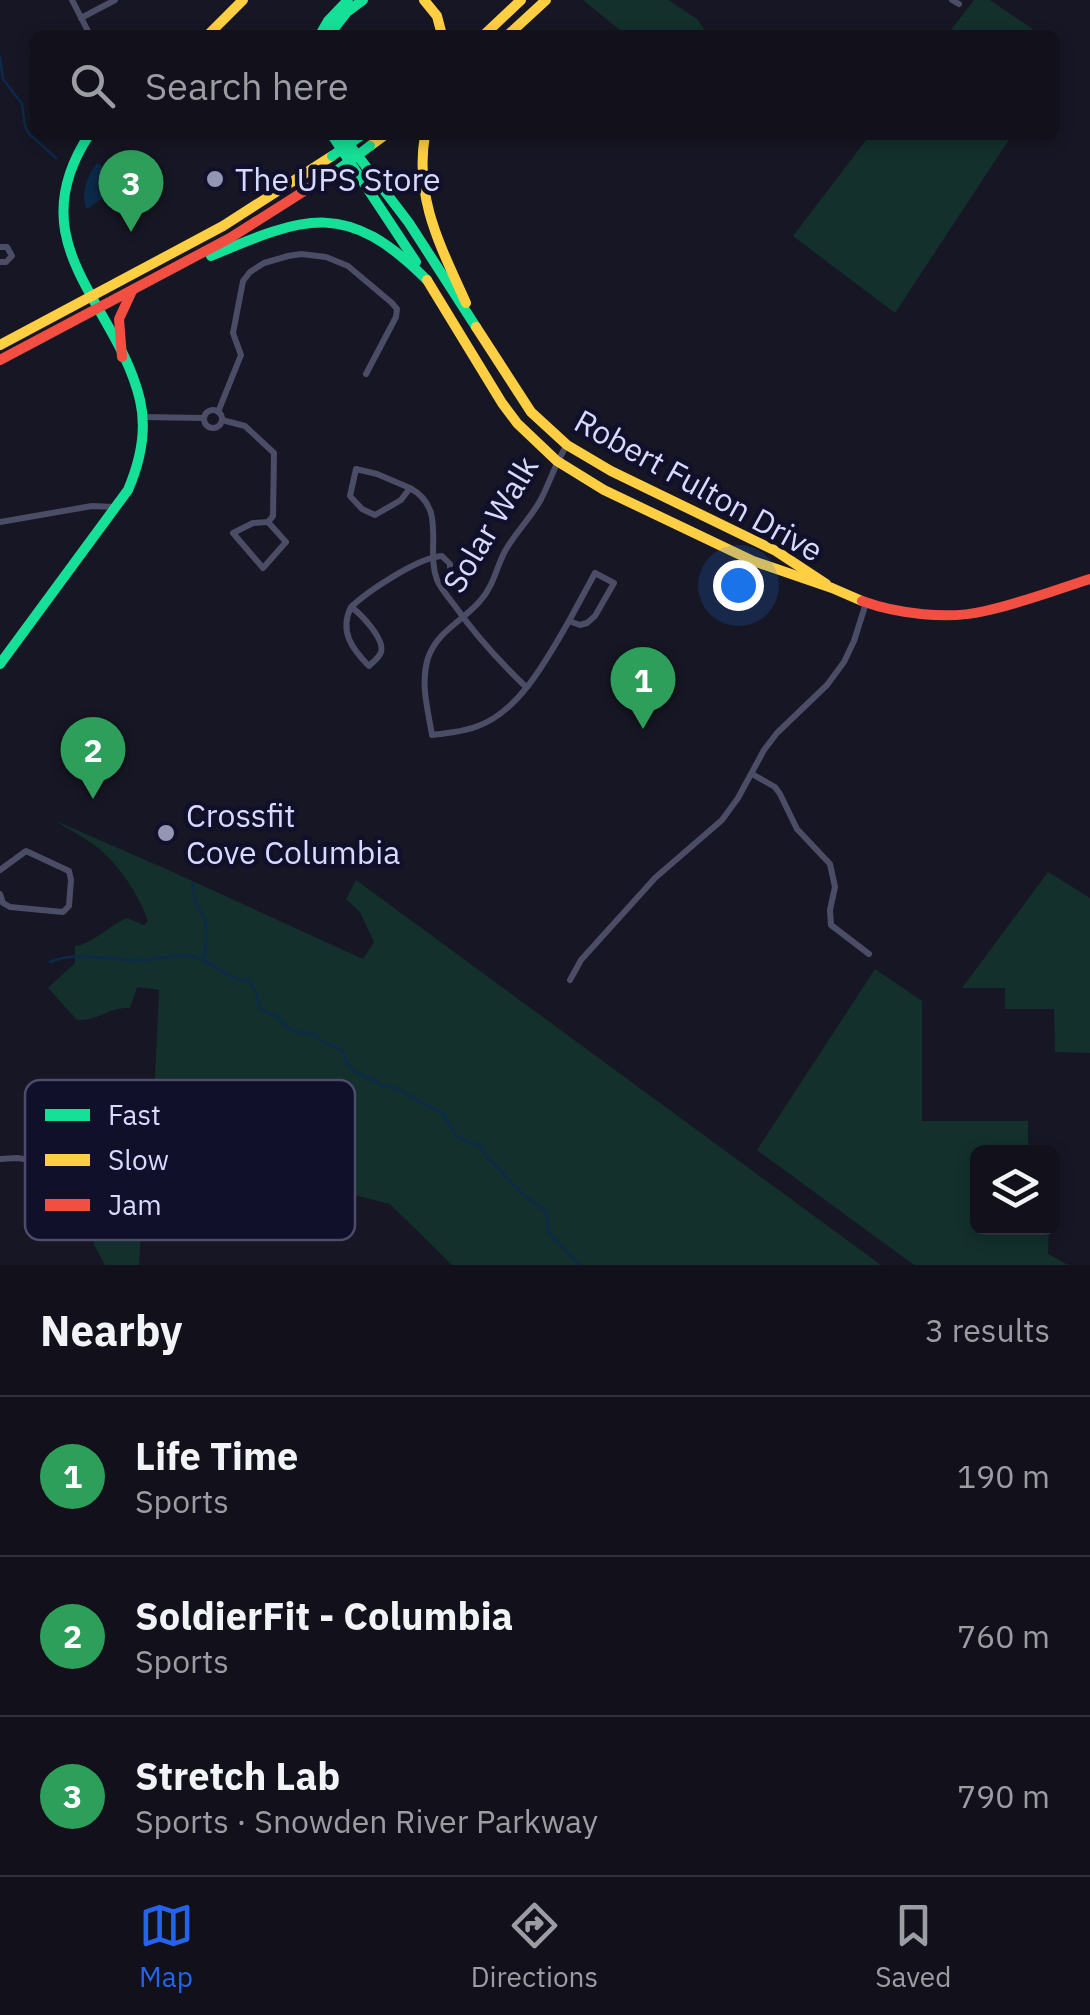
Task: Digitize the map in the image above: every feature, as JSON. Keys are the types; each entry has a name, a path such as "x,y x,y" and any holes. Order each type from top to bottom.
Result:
{"main road":[{"path":"214,30 243,0"},
{"path":"323,30 348,0"},
{"path":"333,30 363,0"},
{"path":"424,0 438,16 441,30"},
{"path":"489,30 521,0"},
{"path":"513,30 546,0"},
{"path":"0,664 116,508 136,472 143,440 136,387 74,266 66,238 68,179 86,140"},
{"path":"335,140 427,280"},
{"path":"346,140 409,223 476,326"},
{"path":"0,345 224,226 355,140"},
{"path":"0,360 177,268 273,212 378,140"},
{"path":"424,140 420,164 424,199 476,326"},
{"path":"177,268 284,226 319,222 344,225 379,237 427,280"},
{"name":"Robert Fulton Drive","path":"427,280 502,403 557,461 604,490 752,561 866,603 927,615 1000,608 1090,579"},
{"path":"122,357 118,319 132,291"},
{"name":"Robert Fulton Drive","path":"476,326 530,412 567,445 602,467 776,551 832,588"}],"street":[{"path":"72,0 87,30"},
{"path":"81,18 115,0"},
{"path":"0,248 7,247 12,256 9,261 0,262"},
{"path":"222,420 218,412 240,361 233,333 243,282 256,268 277,259 312,254 338,260 397,309 366,374"},
{"path":"204,418 210,411 218,412"},
{"path":"142,417 204,418"},
{"path":"204,418 212,428 222,420"},
{"path":"222,420 251,430 274,453 274,511 268,522"},
{"name":"Solar Walk","path":"526,688 489,722 432,736 424,690 428,660 440,638 483,598 504,554 543,495 567,445"},
{"path":"410,488 401,500 375,514 362,509 350,496 356,469 376,474 410,488 420,494 432,514 437,579 463,618 526,688 596,573 614,583 591,620 580,625 569,621"},
{"path":"0,522 92,506 116,508"},
{"path":"253,522 268,522 286,542 263,568 233,532 253,522"},
{"path":"351,608 363,616 381,645 381,652 369,666 348,638 346,623 351,608 416,563 434,557 442,556 450,564 446,578"},
{"path":"570,980 581,960 654,878 722,820 777,733 827,686 844,662 866,603"},
{"path":"752,774 775,787 798,829 826,857 835,888 831,925 868,954"},
{"path":"0,870 26,851 67,868 72,875 69,906 63,912 10,907 3,903 0,894"},
{"path":"0,1159 25,1159"}],"green space":[{"path":"583,0 668,0 697,19 704,29 704,30 620,30"},
{"path":"974,0 990,0 1034,30 951,30"},
{"path":"866,140 1009,140 895,313 793,236"},
{"path":"56,821 363,959 374,942 360,912 346,899 356,880 881,1265 452,1265 390,1204 355,1195 355,1080 155,1080 159,990 137,987 130,1008 77,1020 48,988 75,963 75,946 127,918 144,925 148,921 124,876 93,844"},
{"path":"1048,872 1090,898 1090,1053 1055,1052 1054,1009 1005,1009 1005,988 962,988"},
{"path":"875,969 922,1001 922,1121 1028,1121 1028,1145 970,1145 970,1235 1049,1235 1048,1254 1068,1265 914,1265 757,1150"},
{"path":"94,1240 141,1240 139,1265 105,1265"}],"water":[{"path":"97,163 109,174 114,189 86,208 86,184"}],"waterway":[{"path":"0,57 3,79 22,104 30,135"},
{"path":"36,140 56,158"},
{"path":"193,884 207,936 204,959"},
{"path":"50,962 73,956 151,960 185,955 235,978 248,979 259,1007 278,1017 288,1028 314,1034 342,1052 357,1073 441,1111 457,1137 480,1146 524,1195 546,1211 549,1233 579,1265"}],"traffic: fast":[{"path":"323,30 348,0"},
{"path":"333,30 363,0"},
{"path":"0,664 128,490 141,446 142,411 128,365 67,242 63,209 70,174 87,140"},
{"path":"335,140 416,262"},
{"path":"346,140 409,223 476,327"},
{"path":"332,156 355,140"},
{"path":"339,169 370,146"},
{"path":"211,256 274,231 325,223 349,226 373,237 427,280"}],"traffic: slow":[{"path":"213,30 243,0"},
{"path":"424,0 437,16 441,30"},
{"path":"489,30 521,0"},
{"path":"513,30 546,0"},
{"path":"370,146 378,140"},
{"path":"425,140 423,180 432,222 466,303"},
{"path":"0,345 223,226 332,156"},
{"path":"427,280 502,403 557,461 604,490 753,561 862,601"},
{"path":"476,327 531,412 567,445 611,471 776,551 826,584"}],"traffic: jam":[{"path":"0,360 230,238 339,169"},
{"path":"122,357 119,319 132,291"},
{"path":"862,601 923,614 971,614 1090,579"}],"place":[{"name":"The UPS Store","path":"215,179"},
{"name":"Stretch Lab","path":"131,232"},
{"name":"Life Time","path":"643,729"},
{"name":"SoldierFit - Columbia","path":"93,799"},
{"name":"Crossfit Cove Columbia","path":"166,833"}]}
